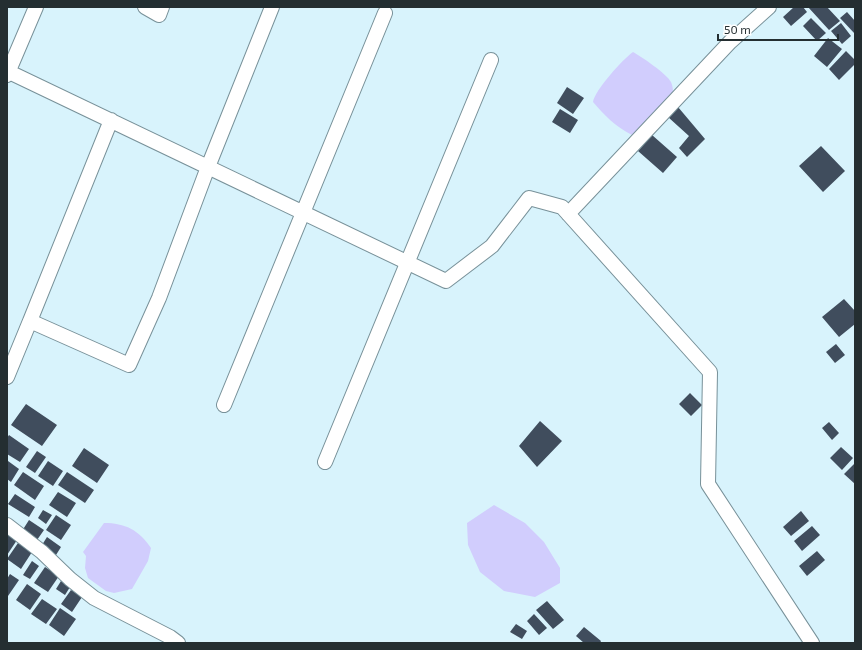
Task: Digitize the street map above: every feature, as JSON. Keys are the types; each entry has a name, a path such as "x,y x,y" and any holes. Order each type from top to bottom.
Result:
{"street":[{"path":"36,7 8,73 111,120 446,281 492,246 529,198 562,207 710,372 708,484 812,643"},
{"path":"145,7 159,15 162,7"},
{"path":"30,321 129,365 159,298 208,167 272,7"},
{"path":"568,214 730,42 769,7"},
{"path":"224,405 385,13"},
{"path":"325,462 491,60"},
{"path":"7,377 111,120"},
{"path":"7,525 42,552 70,579 94,598 163,633 178,643"}],"shaded area":[{"path":"633,52 654,66 669,79 672,85 673,95 641,132 632,135 601,112 593,102 599,90 610,75"},
{"path":"494,505 525,523 544,542 560,568 560,583 535,597 504,591 480,572 468,545 467,523"},
{"path":"104,523 119,524 131,529 142,536 151,548 148,561 132,589 114,593 106,591 88,578 85,568 86,556 83,552"}],"building":[{"path":"794,7 803,7 807,12 791,26 783,17"},
{"path":"808,7 827,7 840,21 829,30"},
{"path":"847,12 855,21 855,34 840,18"},
{"path":"811,18 826,33 817,41 803,26"},
{"path":"841,23 851,36 842,44 831,31"},
{"path":"828,38 842,49 827,67 814,56"},
{"path":"846,51 855,60 855,64 839,80 829,69"},
{"path":"567,87 584,98 573,114 557,103"},
{"path":"678,107 705,139 687,157 679,148 689,136 668,117"},
{"path":"560,109 578,120 570,133 552,122"},
{"path":"652,135 677,157 663,173 638,151"},
{"path":"821,146 845,171 823,192 799,166"},
{"path":"844,299 855,311 855,324 839,337 822,317"},
{"path":"836,344 845,355 835,363 826,352"},
{"path":"690,393 702,405 691,416 679,404"},
{"path":"26,404 57,425 42,446 11,425"},
{"path":"540,421 562,441 537,467 519,446"},
{"path":"829,422 839,433 832,440 822,428"},
{"path":"9,435 29,449 20,462 7,454 7,438"},
{"path":"841,447 853,458 842,470 830,458"},
{"path":"84,448 109,465 97,483 72,466"},
{"path":"37,451 46,457 35,473 26,467"},
{"path":"8,461 19,469 11,482 7,479"},
{"path":"48,461 63,471 53,486 38,476"},
{"path":"855,463 855,484 844,474"},
{"path":"23,472 44,486 35,500 14,485"},
{"path":"67,472 94,490 85,503 58,485"},
{"path":"58,492 76,503 67,517 49,505"},
{"path":"15,494 35,507 29,517 8,504"},
{"path":"43,510 52,515 46,524 38,518"},
{"path":"801,511 809,521 791,536 783,527"},
{"path":"56,515 71,525 61,540 46,530"},
{"path":"29,520 44,530 37,540 22,531"},
{"path":"812,526 820,535 802,551 794,541"},
{"path":"7,534 17,540 7,555"},
{"path":"47,537 61,547 56,555 42,545"},
{"path":"18,543 32,552 21,569 7,559"},
{"path":"817,551 825,560 807,576 799,566"},
{"path":"32,561 39,566 30,579 23,575"},
{"path":"45,567 59,576 48,592 34,583"},
{"path":"10,574 19,580 8,596 7,579"},
{"path":"61,581 70,587 65,595 56,589"},
{"path":"27,584 41,594 30,610 16,600"},
{"path":"71,590 82,597 72,612 61,604"},
{"path":"42,599 57,609 46,624 31,614"},
{"path":"547,601 564,620 553,629 536,610"},
{"path":"60,608 76,619 64,636 49,625"},
{"path":"534,614 547,628 539,635 527,621"},
{"path":"516,624 527,631 522,639 510,632"},
{"path":"584,627 601,641 600,643 584,643 576,636"}]}
